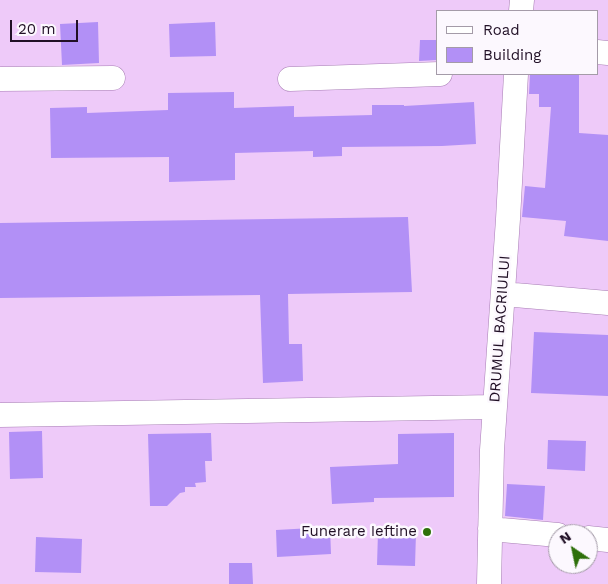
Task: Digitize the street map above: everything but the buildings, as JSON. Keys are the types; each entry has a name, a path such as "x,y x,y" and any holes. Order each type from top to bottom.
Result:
{"street":[{"path":"290,79 436,74"},
{"name":"DRUMUL BACRIULUI","path":"490,584 494,407 503,294 516,75"},
{"path":"0,79 113,78"},
{"path":"503,294 608,303"},
{"path":"0,415 494,407"},
{"path":"490,529 548,534"}],"place":[{"name":"Funerare Ieftine","path":"427,532"}]}
